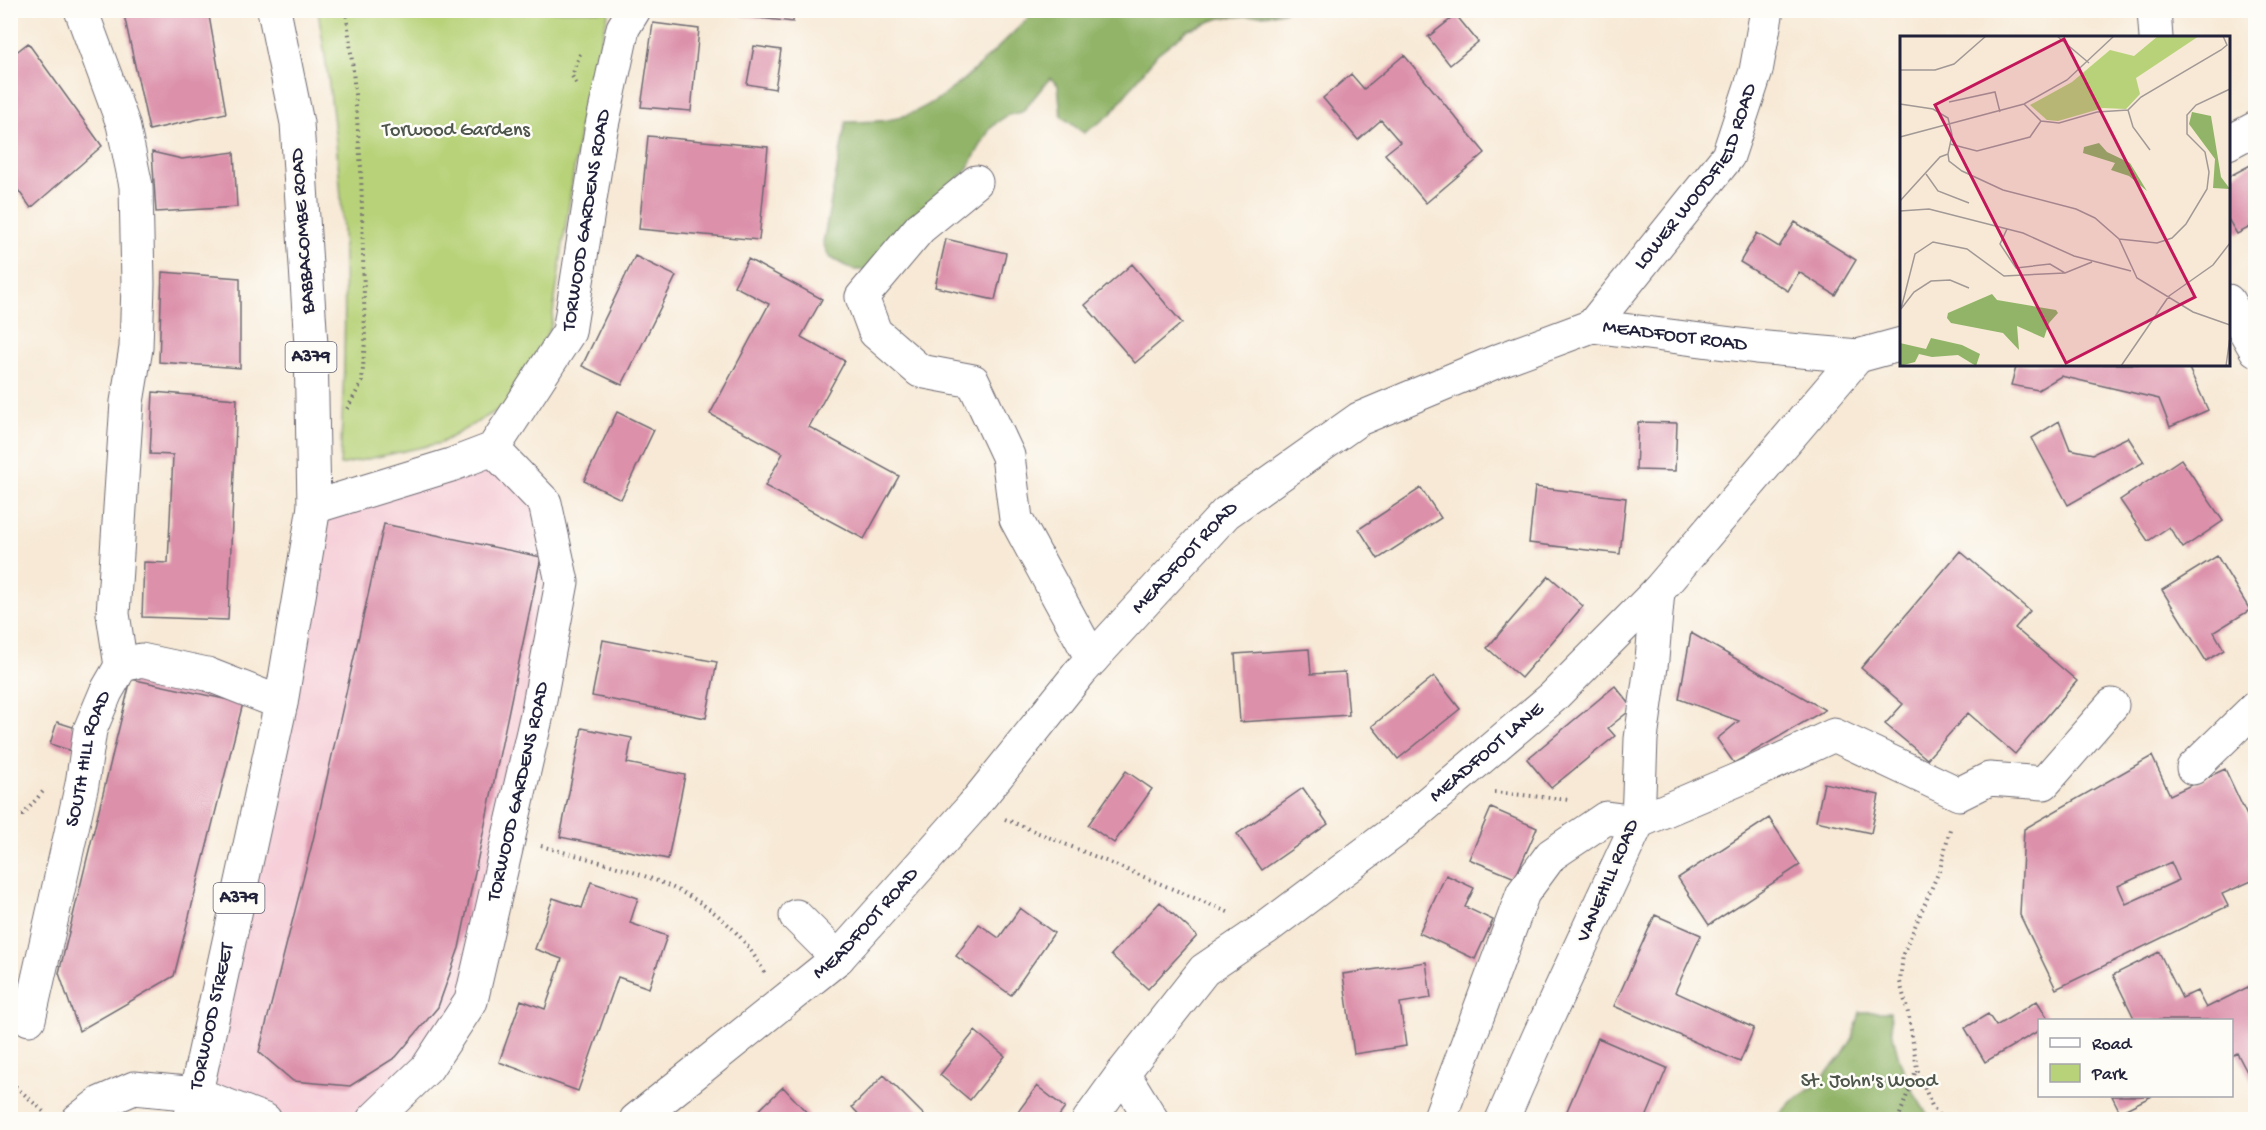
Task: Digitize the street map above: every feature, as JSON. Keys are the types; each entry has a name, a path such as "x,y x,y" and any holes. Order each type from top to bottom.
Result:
{"street":[{"path":"81,10 123,124 136,186 138,284 136,348 127,402 113,614 122,666 141,660 207,674 281,703"},
{"name":"BABBACOMBE ROAD","path":"274,10 297,123 311,345 314,507 281,703"},
{"name":"TORWOOD GARDENS ROAD","path":"373,1119 427,1068 471,1001 538,710 562,582 545,503 493,449 568,333 601,130 623,28 634,10"},
{"name":"LOWER WOODFIELD ROAD","path":"1592,326 1728,156 1756,71 1767,10"},
{"path":"2154,10 2156,36"},
{"path":"2230,142 2256,128"},
{"path":"976,182 920,228 862,297 875,332 920,371 973,381 1008,456 1016,519 1092,658"},
{"path":"2230,303 2256,350"},
{"name":"MEADFOOT ROAD","path":"636,1119 838,958 974,807 1092,658 1226,513 1359,419 1495,362 1592,326 1755,347 1858,356 1900,345"},
{"name":"MEADFOOT LANE","path":"1089,1119 1204,970 1266,928 1395,831 1544,705 1658,591 1858,356"},
{"path":"314,507 451,465 493,449"},
{"name":"VANEHILL ROAD","path":"1502,1119 1638,822 1641,739 1658,591"},
{"name":"SOUTH HILL ROAD","path":"29,1019 82,784 90,730 106,692 122,666"},
{"name":"TORWOOD STREET","path":"194,1107 281,703"},
{"path":"1438,1119 1523,893 1551,855 1606,818 1638,822 1834,735 1959,794 1989,779 2044,783 2112,705"},
{"path":"2193,768 2256,707"},
{"path":"796,916 838,958"},
{"path":"1123,1073 1152,1119"},
{"path":"65,1119 134,1088 194,1107 265,1119"}],"path":[{"path":"312,416 346,411 362,382 365,350 361,168 346,10"},
{"path":"1942,1119 1932,1106 1917,1069 1909,1017 1900,982 1903,954 1940,869 1959,794"},
{"path":"974,807 1266,928"},
{"path":"508,837 644,874 675,889 712,910 742,939 764,971"},
{"path":"1898,1119 1917,1069"},
{"path":"10,1086 14,1085 65,1119"}],"shaded area":[{"path":"493,449 545,503 562,582 471,1001 373,1119 265,1119 197,1094 314,507"}],"green space":[{"name":"Torwood Gardens","path":"318,11 609,11 583,108 551,327 507,405 441,443 340,465 344,340 342,214 333,112"},
{"path":"1036,11 1286,11 1220,18 1188,30 1157,54 1110,115 1084,133 1061,116 1058,85 1050,78 1022,112 1008,115 990,129 966,171 866,270 853,270 829,257 823,243 846,122 891,120 917,111 971,73"},
{"name":"St. John's Wood","path":"1860,1012 1890,1012 1898,1055 1915,1095 1931,1119 1775,1119 1792,1101 1815,1086 1842,1056 1853,1038"}],"building":[{"path":"123,10 208,10 226,113 149,130"},
{"path":"742,10 794,10 793,22 741,16"},
{"path":"1456,15 1478,42 1450,65 1428,37"},
{"path":"653,23 699,29 691,111 641,107"},
{"path":"28,43 102,146 31,208 10,179 10,57"},
{"path":"754,46 781,50 775,89 747,84"},
{"path":"1404,55 1485,153 1426,203 1385,154 1400,142 1381,120 1358,140 1323,98 1351,74 1364,89"},
{"path":"648,136 768,147 759,240 639,229"},
{"path":"152,152 182,159 234,152 237,207 156,212"},
{"path":"2256,162 2256,224 2237,234 2230,222 2230,176"},
{"path":"1795,222 1856,260 1835,295 1799,272 1788,291 1740,262 1757,233 1779,247"},
{"path":"946,239 1006,253 995,300 935,287"},
{"path":"635,256 676,276 622,385 582,366"},
{"path":"748,259 822,299 801,337 845,361 809,427 899,476 864,539 765,486 783,453 710,414 769,304 734,286"},
{"path":"1132,264 1182,323 1135,363 1085,305"},
{"path":"162,272 240,278 240,368 159,362"},
{"path":"2016,366 2188,366 2208,410 2170,427 2159,399 2061,376 2038,390 2011,385"},
{"path":"153,392 237,399 228,620 142,617 144,562 168,563 173,455 150,454"},
{"path":"617,412 654,430 621,499 584,481"},
{"path":"2059,421 2070,449 2093,454 2128,437 2144,462 2068,505 2032,438"},
{"path":"1638,422 1677,423 1675,471 1636,470"},
{"path":"2181,459 2223,521 2183,548 2169,527 2148,541 2120,500"},
{"path":"1535,487 1626,498 1620,554 1529,543"},
{"path":"1421,488 1441,518 1378,559 1359,529"},
{"path":"384,524 541,557 459,948 438,1007 396,1057 350,1086 293,1081 259,1052 313,840"},
{"path":"1960,551 2030,611 2015,628 2077,681 2015,754 1968,713 1927,759 1885,724 1903,704 1861,668"},
{"path":"2217,556 2250,610 2214,632 2224,650 2206,661 2162,590"},
{"path":"1549,576 1583,606 1521,678 1487,648"},
{"path":"1691,633 1825,710 1734,763 1717,739 1739,721 1679,699"},
{"path":"603,640 717,662 706,718 592,696"},
{"path":"1309,649 1311,674 1345,672 1349,715 1240,722 1235,654"},
{"path":"1434,676 1460,709 1398,759 1372,726"},
{"path":"131,679 243,703 174,976 79,1031 59,973"},
{"path":"1615,686 1633,708 1608,728 1615,736 1551,788 1527,759"},
{"path":"57,722 79,729 72,751 50,744"},
{"path":"582,728 632,738 627,763 685,775 668,859 560,837"},
{"path":"2152,756 2170,795 2225,769 2256,835 2256,879 2222,894 2228,906 2056,989 2020,915 2024,829","holes":["2171,862 2179,880 2126,904 2118,886"]},
{"path":"1126,771 1152,789 1114,843 1088,825"},
{"path":"1824,783 1879,795 1871,833 1816,821"},
{"path":"1303,788 1328,824 1262,870 1237,834"},
{"path":"1491,808 1537,828 1515,878 1469,859"},
{"path":"1769,818 1800,865 1709,925 1678,878"},
{"path":"1446,875 1474,888 1465,907 1493,920 1475,959 1419,933"},
{"path":"591,882 638,898 630,923 667,936 649,988 618,977 578,1091 499,1062 521,1000 545,1009 562,959 535,949 553,898 582,908"},
{"path":"1160,902 1197,936 1148,989 1111,955"},
{"path":"1020,908 1054,933 1011,995 956,956 979,924 999,938"},
{"path":"1655,915 1701,935 1675,992 1754,1028 1740,1062 1614,1006"},
{"path":"2159,952 2182,998 2197,991 2206,1008 2256,983 2256,1089 2237,1053 2233,1055 2233,1019 2135,1019 2113,975"},
{"path":"1426,962 1431,998 1400,1003 1406,1046 1354,1054 1343,974"},
{"path":"2037,1001 2048,1019 2038,1019 2038,1031 1985,1062 1965,1028 1988,1014 1996,1026"},
{"path":"975,1031 1005,1056 970,1100 940,1075"},
{"path":"1598,1038 1667,1068 1645,1120 1563,1120"},
{"path":"884,1075 924,1115 920,1120 864,1120 852,1107"},
{"path":"1037,1086 1065,1108 1056,1120 1012,1120"},
{"path":"783,1087 811,1117 808,1120 749,1120"},
{"path":"2112,1097 2150,1097 2120,1112"}]}
